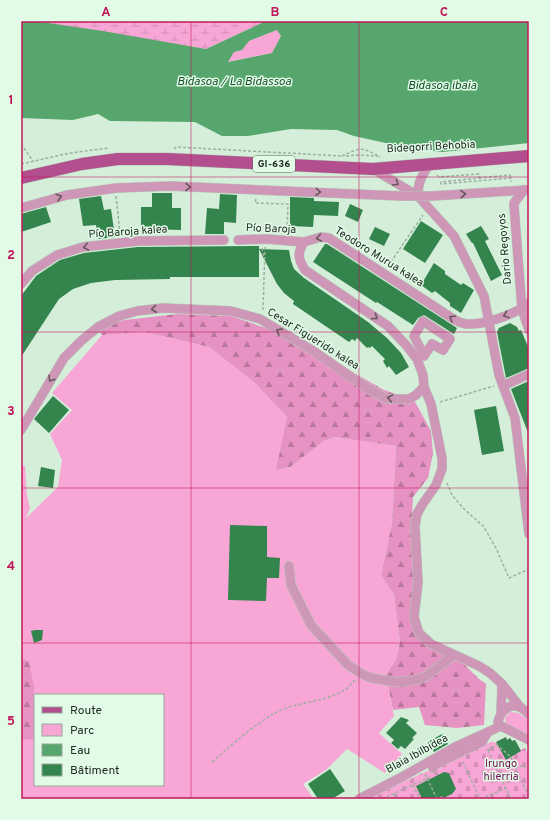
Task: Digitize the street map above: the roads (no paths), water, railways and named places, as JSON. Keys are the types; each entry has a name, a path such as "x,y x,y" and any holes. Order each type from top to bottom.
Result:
{"main road":[{"name":"GI-636","path":"21,178 82,164 125,159 167,159 373,169 529,156"}],"street":[{"path":"418,196 420,179 429,165"},
{"path":"373,169 418,196 454,236 484,296 502,385 515,418 529,534"},
{"path":"21,208 67,195 116,188 170,186 401,196 432,196 526,190"},
{"name":"Dario Regoyos","path":"526,190 514,203 529,330"},
{"path":"494,192 514,203"},
{"name":"Teodoro Murua kalea","path":"304,242 321,237 329,238 455,320 465,324 476,324 490,320 526,306"},
{"name":"Pío Baroja","path":"238,240 266,239 304,242"},
{"name":"Pío Baroja kalea","path":"21,284 32,271 57,255 83,247 138,241 224,240"},
{"path":"304,242 299,249 299,260 305,270 388,326 406,344 417,359 423,376 424,387 431,404 442,464 440,477 417,514 415,526 418,583 414,617 419,633 431,644 479,666 490,673 502,684 520,707 529,714"},
{"name":"Cesar Figuerido kalea","path":"21,430 64,358 98,326 119,316 137,311 163,308 231,311 260,319 312,350 370,390 387,398 409,399 416,395 424,387"},
{"path":"502,385 529,374"},
{"path":"289,566 291,585 311,625 348,665 362,674 371,678 396,682 409,681 425,677 454,655"},
{"path":"502,684 502,712"},
{"path":"520,707 512,706 504,709 499,715 499,724 529,740"},
{"name":"Blaia Ibilbidea","path":"360,799 402,778 457,746 488,732 499,724"},
{"path":"430,772 434,765 482,742 488,732"}],"water":[{"name":"Bidasoa ibaia","path":"21,21 35,21 103,31 206,49 266,21 529,21 529,143 443,152 413,149 354,136 337,130 291,129 248,136 222,136 195,122 110,121 98,114 73,120 21,118","holes":["277,30 281,36 272,53 228,62 234,52 242,50 249,41"]}],"water label":[{"name":"Bidasoa / La Bidassoa","path":"234,82"}],"park label":[{"name":"Irungo hilerria","path":"501,770"}]}
